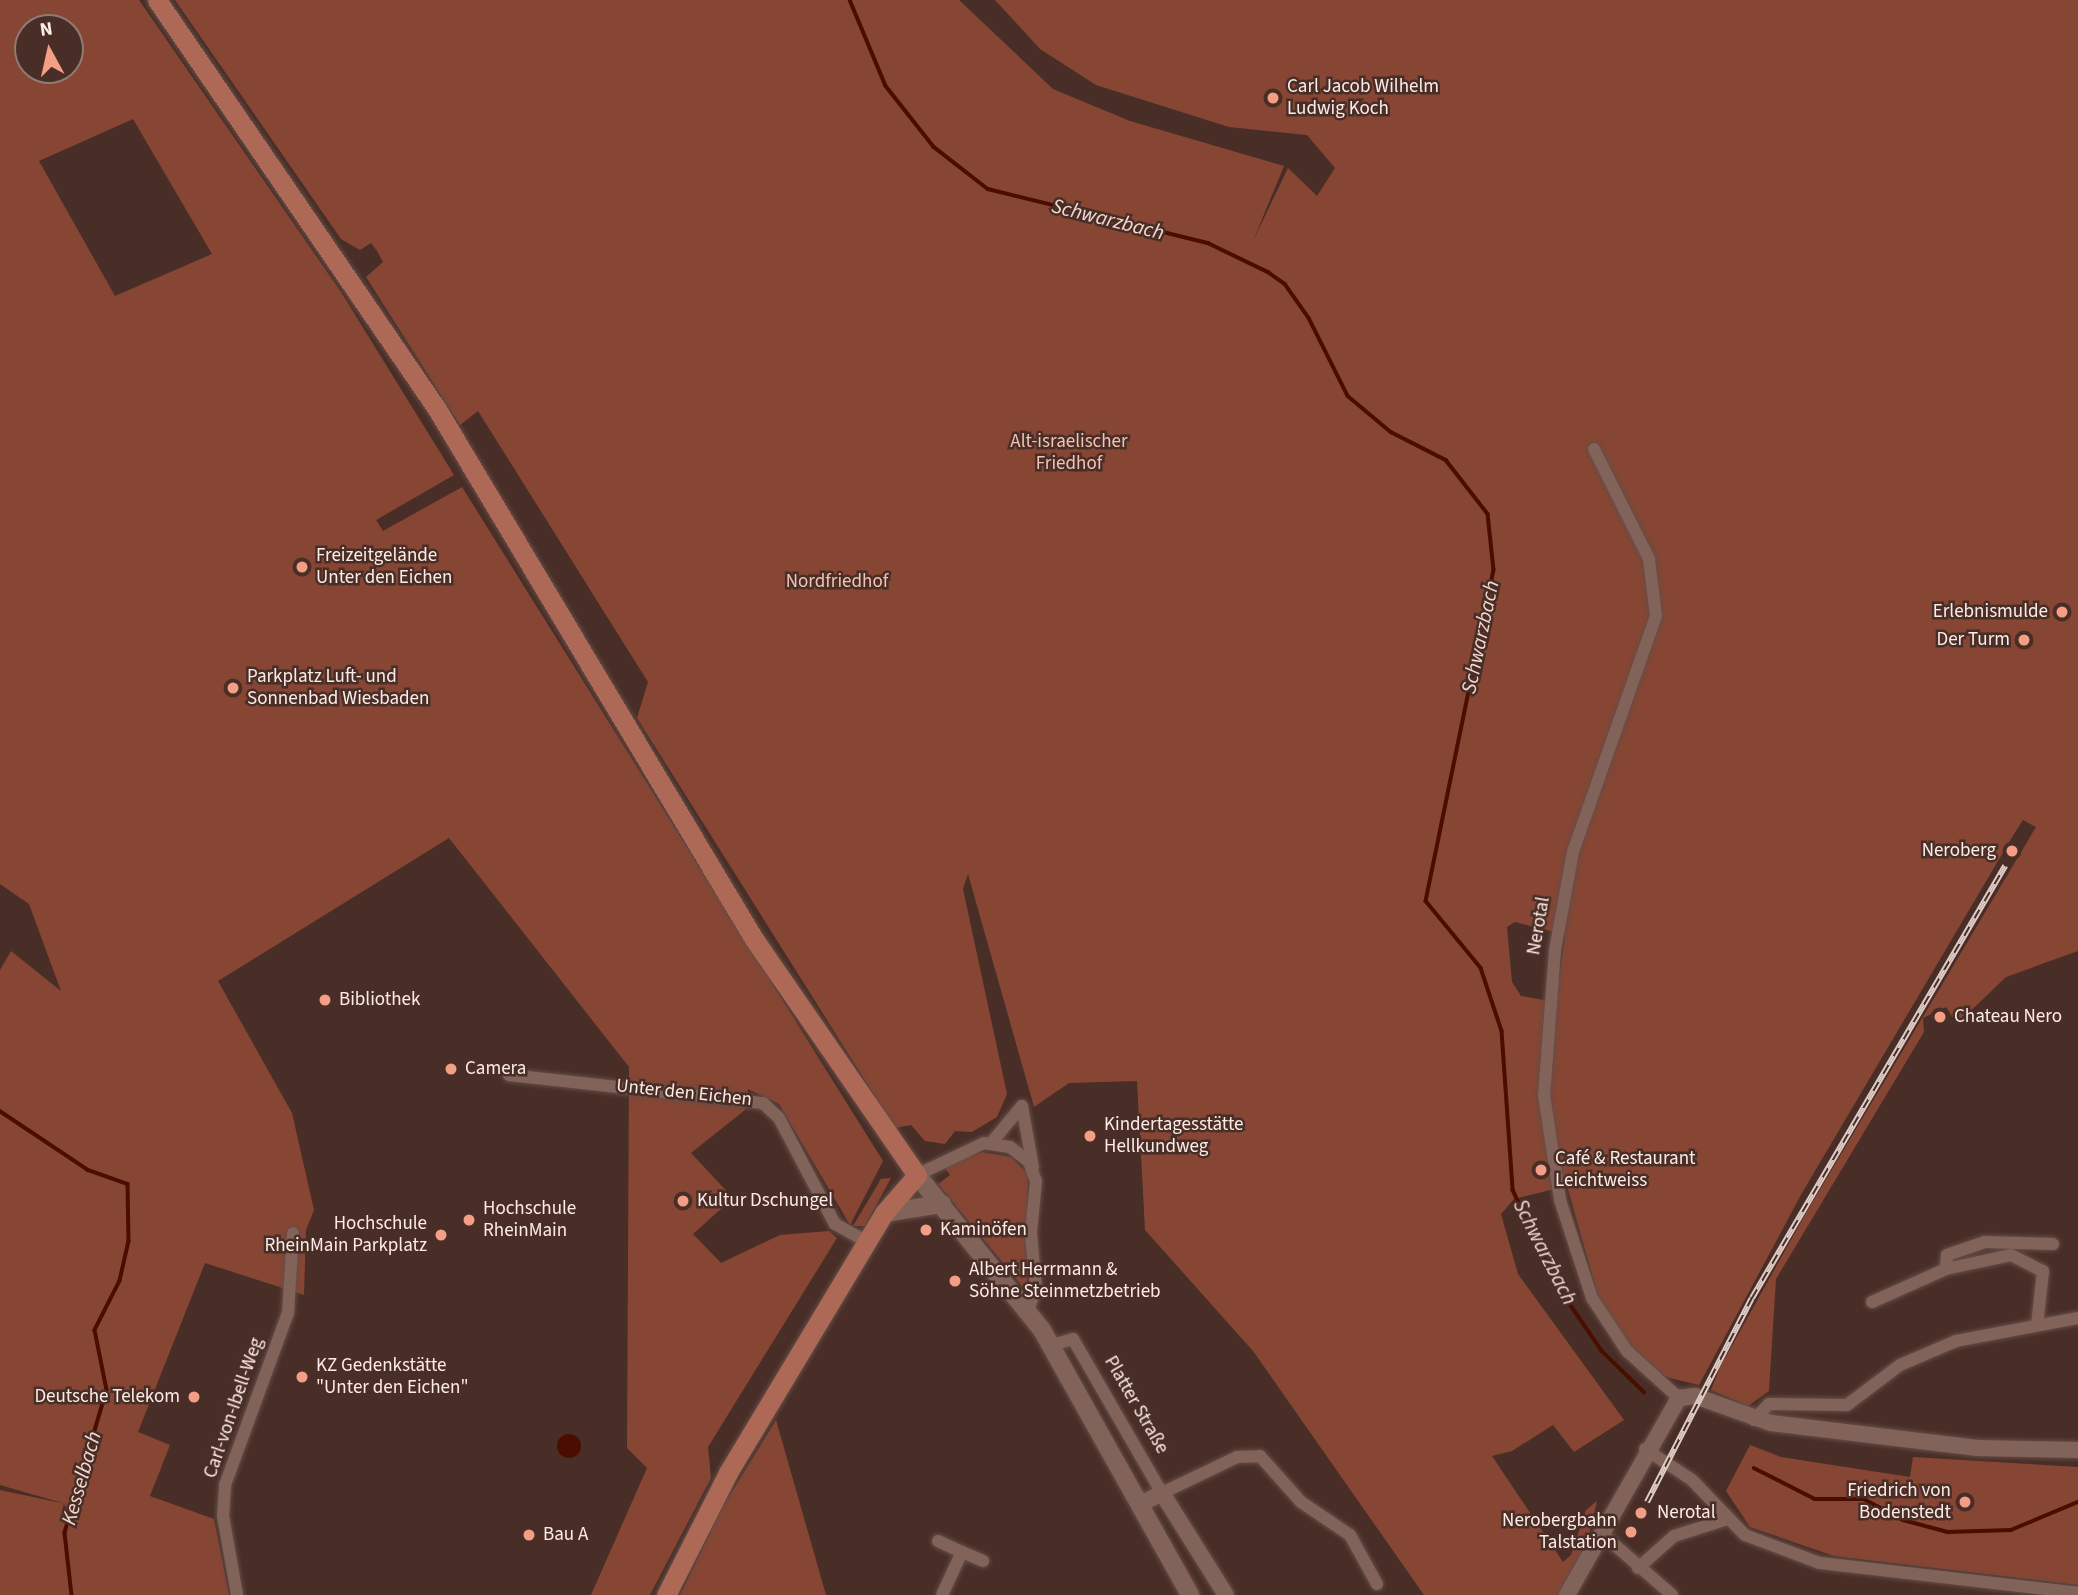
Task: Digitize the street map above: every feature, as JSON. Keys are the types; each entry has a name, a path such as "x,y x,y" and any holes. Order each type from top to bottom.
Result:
{"main road":[{"path":"158,0 437,409 754,939 916,1175 1028,1310 1052,1345 1190,1595"},
{"path":"666,1595 728,1473 884,1213 916,1175"},
{"path":"884,1213 942,1204"}],"street":[{"name":"Nerotal","path":"1594,449 1649,559 1656,616 1573,852 1555,950 1544,1095 1560,1200 1598,1310 1627,1351 1679,1398"},
{"name":"Unter den Eichen","path":"509,1075 763,1103 779,1118 835,1224 867,1242"},
{"path":"916,1175 946,1157 991,1143 1022,1106 1033,1171 1036,1289 1028,1310"},
{"path":"991,1143 1016,1150 1033,1171"},
{"name":"Carl-von-Ibell-Weg","path":"237,1595 223,1516 225,1485 288,1313 293,1233"},
{"path":"1946,1269 1947,1255 1985,1242 2053,1244"},
{"path":"1872,1302 1946,1269 2002,1255 2039,1265 2045,1283 2038,1325"},
{"path":"1754,1420 1769,1404 1841,1407 1890,1371 1940,1347 2078,1318"},
{"name":"Platter Straße","path":"1052,1345 1073,1339 1162,1493"},
{"path":"1569,1593 1646,1448 1679,1398 1695,1396 1754,1420 1977,1448 2078,1450"},
{"path":"1646,1448 1692,1480 1728,1519 1757,1541 1840,1569 2078,1593"},
{"path":"1141,1504 1237,1457 1260,1456 1301,1502 1350,1535 1377,1584"},
{"path":"1162,1493 1226,1595"},
{"path":"1638,1568 1674,1536 1728,1519"},
{"path":"1601,1534 1672,1595"},
{"path":"938,1541 983,1561"},
{"path":"942,1595 962,1552"}],"green space":[{"path":"0,0 139,0 341,292 454,475 376,520 383,531 462,487 883,1161 850,1225 779,1104 748,1089 745,1110 691,1153 733,1198 693,1234 721,1263 780,1235 829,1231 837,1238 708,1447 711,1478 650,1595 591,1595 647,1468 627,1448 629,1067 449,838 218,981 292,1113 314,1210 306,1230 304,1295 205,1263 138,1432 170,1445 150,1496 214,1519 229,1595 0,1595 0,1490 66,1504 0,1485 0,970 11,951 61,991 29,904 0,884","holes":["133,119 212,254 115,296 39,161"]},
{"path":"175,0 959,0 1053,89 1130,121 1284,166 1253,241 1288,168 1317,196 1335,168 1307,135 1229,127 1096,85 1040,49 995,0 2078,0 2078,951 2006,977 1957,1024 1946,1007 1923,1018 1924,1032 1776,1279 1769,1391 1748,1406 1711,1390 1720,1367 1806,1213 2036,827 2023,820 2014,834 1802,1193 1699,1385 1666,1377 1626,1345 1602,1310 1567,1186 1514,1199 1501,1214 1518,1274 1624,1420 1574,1452 1553,1425 1512,1451 1492,1456 1563,1562 1571,1555 1586,1510 1597,1501 1586,1549 1559,1595 1424,1595 1253,1351 1145,1230 1137,1081 1069,1083 1034,1107 968,874 963,889 1007,1094 997,1117 972,1132 955,1131 945,1144 925,1141 911,1125 895,1128 637,718 648,682 478,411 460,425 366,277 383,262 377,251 371,243 360,250 341,239","holes":["1515,922 1565,935 1556,1002 1521,996 1512,982 1507,927"]},
{"path":"982,1152 1011,1157 1028,1174 1027,1292 938,1184 950,1175 943,1166"},
{"path":"891,1178 865,1226 853,1226 881,1179"},
{"path":"776,1420 826,1595 680,1595 722,1508"},
{"path":"1750,1445 1781,1457 1910,1477 1913,1457 2078,1467 2078,1585 1834,1556 1750,1527 1726,1491"}],"shaded area":[{"path":"569,1434 577,1438 581,1446 577,1454 569,1458 561,1454 557,1446 561,1438"}],"waterway":[{"name":"Schwarzbach","path":"850,0 886,86 934,147 988,189 1208,243 1268,272 1285,284 1309,318 1348,396 1391,432 1446,460 1488,514 1494,570 1426,901 1481,968 1502,1031 1513,1190 1557,1285 1602,1351 1644,1392"},
{"name":"Kesselbach","path":"0,1111 88,1170 128,1184 129,1241 120,1281 95,1330 107,1390 65,1533 72,1595"},
{"name":"Schwarzbach","path":"1754,1468 1815,1499 1864,1499 1903,1520 1948,1532 2011,1530 2078,1502"}],"railway":[{"path":"1647,1502 1752,1298 2005,866"}],"place":[{"name":"Carl Jacob Wilhelm Ludwig Koch","path":"1273,98"},
{"name":"Freizeitgelände Unter den Eichen","path":"302,567"},
{"name":"Erlebnismulde","path":"2062,612"},
{"name":"Der Turm","path":"2024,640"},
{"name":"Parkplatz Luft- und Sonnenbad Wiesbaden","path":"233,688"},
{"name":"Neroberg","path":"2012,851"},
{"name":"Bibliothek","path":"325,1000"},
{"name":"Chateau Nero","path":"1940,1017"},
{"name":"Camera","path":"451,1069"},
{"name":"Kindertagesstätte Hellkundweg","path":"1090,1136"},
{"name":"Café & Restaurant Leichtweiss","path":"1541,1170"},
{"name":"Kultur Dschungel","path":"683,1201"},
{"name":"Hochschule RheinMain","path":"469,1220"},
{"name":"Kaminöfen","path":"926,1230"},
{"name":"Hochschule RheinMain Parkplatz","path":"441,1235"},
{"name":"Albert Herrmann & Söhne Steinmetzbetrieb","path":"955,1281"},
{"name":"KZ Gedenkstätte \"Unter den Eichen\"","path":"302,1377"},
{"name":"Deutsche Telekom","path":"194,1397"},
{"name":"Friedrich von Bodenstedt","path":"1965,1502"},
{"name":"Nerotal","path":"1641,1513"},
{"name":"Nerobergbahn Talstation","path":"1631,1532"},
{"name":"Bau A","path":"529,1535"}],"park label":[{"name":"Alt-israelischer Friedhof","path":"1069,453"},
{"name":"Nordfriedhof","path":"837,582"}]}
